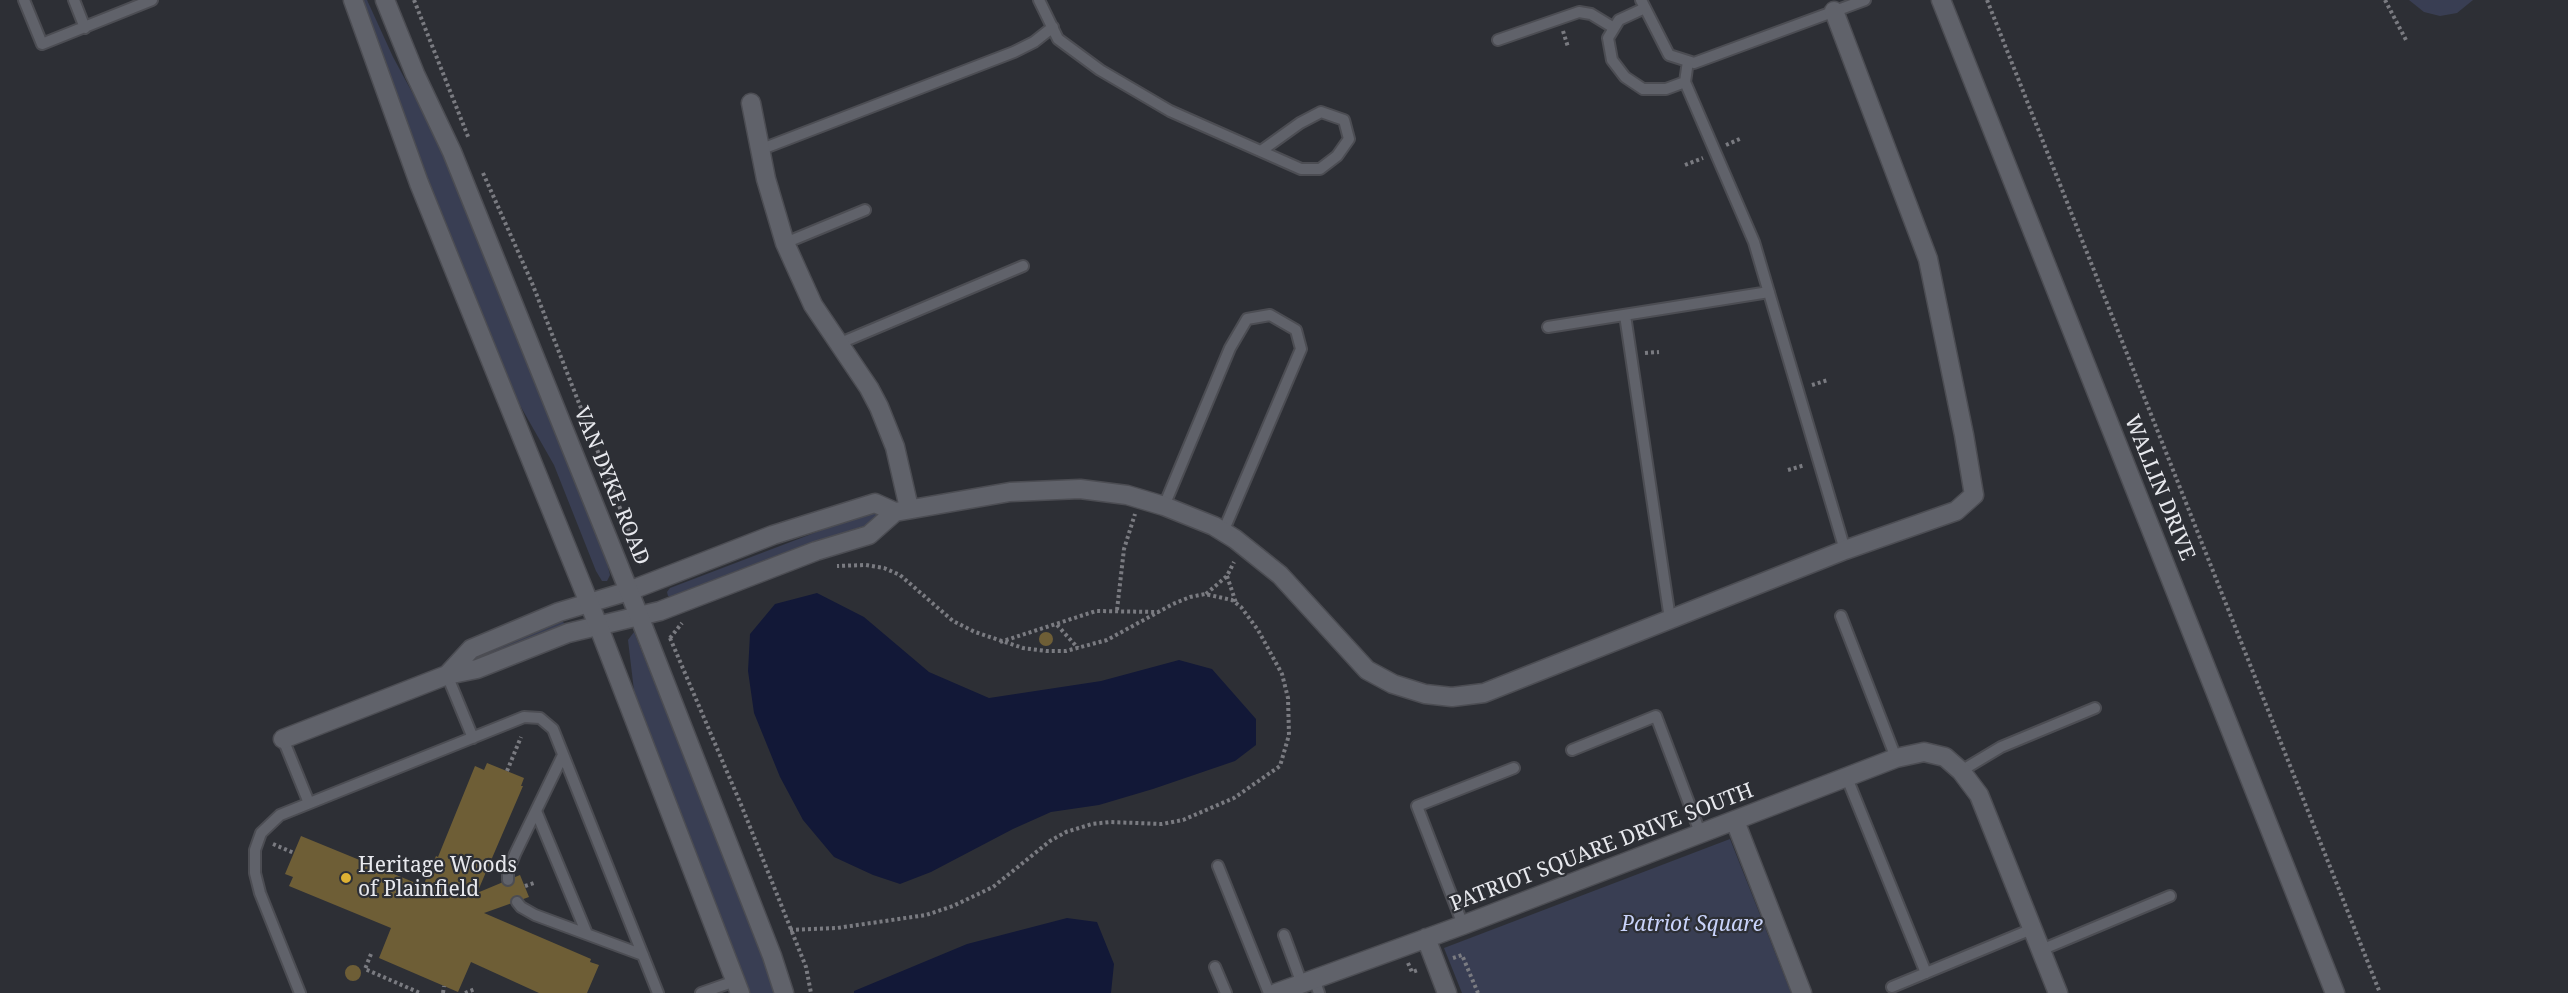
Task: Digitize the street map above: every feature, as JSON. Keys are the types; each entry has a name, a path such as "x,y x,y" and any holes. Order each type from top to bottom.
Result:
{"street":[{"path":"353,0 419,183 598,625 738,987"},
{"name":"VAN DYKE ROAD","path":"385,0 415,74 452,152 629,591 772,956 784,993"},
{"name":"WALLIN DRIVE","path":"1941,0 2335,993"},
{"path":"447,675 471,649 559,612 629,591 773,535 875,503 902,510 1010,492 1080,489 1127,495 1164,506 1223,532 1280,575 1367,670 1393,684 1425,694 1452,697 1484,693 1845,550 1956,511 1974,495 1928,259 1832,6"},
{"path":"750,103 762,149 766,179 785,243 813,305 869,388 882,415 902,471 902,510"},
{"path":"283,739 447,675 477,669 568,633 660,611 816,551 869,535 902,510"},
{"name":"PATRIOT SQUARE DRIVE SOUTH","path":"1276,993 1311,985 1426,938 1896,759 1924,752 1945,757 1961,771"},
{"path":"1961,771 1979,795 2058,993"},
{"path":"1735,821 1802,993"},
{"path":"1426,938 1447,993"}],"lane":[{"path":"24,0 42,44 147,1"},
{"path":"74,0 85,28"},
{"path":"1039,0 1058,39 1100,70 1170,111 1301,169 1320,169 1337,156 1349,139 1344,120 1321,112 1293,127 1261,151"},
{"path":"1684,82 1666,89 1643,89 1625,77 1612,60 1608,38 1619,20 1643,4 1669,55 1694,63 1832,6 1865,0"},
{"path":"1498,40 1579,12 1591,14 1614,28"},
{"path":"762,149 1014,52 1034,42 1053,27"},
{"path":"1688,61 1684,82 1754,242 1845,550"},
{"path":"785,243 865,210"},
{"path":"838,344 1023,266"},
{"path":"1548,327 1769,292"},
{"path":"1164,506 1230,348 1247,319 1270,315 1296,330 1301,349 1223,532"},
{"path":"1625,315 1670,619"},
{"path":"1841,616 1896,759"},
{"path":"447,675 473,738"},
{"path":"1961,771 2001,747 2095,708"},
{"path":"1572,750 1656,716 1701,835"},
{"path":"300,993 260,893 253,861 261,833 280,814 524,717 540,718 553,729 658,993"},
{"path":"283,739 309,803"},
{"path":"508,880 508,872 563,755"},
{"path":"1463,925 1417,806 1514,768"},
{"path":"1847,778 1926,973"},
{"path":"536,811 587,934"},
{"path":"1218,866 1269,993"},
{"path":"2041,950 2170,896"},
{"path":"517,902 521,907 536,915 644,956"},
{"path":"1892,987 2032,929"},
{"path":"1284,935 1311,985"},
{"path":"1215,967 1226,993"},
{"path":"701,993 738,987"}],"path":[{"path":"414,0 472,146"},
{"path":"1988,0 2380,993"},
{"path":"2385,0 2406,40"},
{"path":"1562,30 1568,47"},
{"path":"1724,145 1742,138"},
{"path":"1685,165 1703,158"},
{"path":"480,165 532,284 649,583"},
{"path":"1642,354 1659,352"},
{"path":"1811,386 1828,380"},
{"path":"1788,470 1806,465"},
{"path":"1117,610 1124,549 1135,514"},
{"path":"1205,594 1227,576 1238,555"},
{"path":"831,567 866,565 884,568 900,575 953,621 999,642 1046,651 1079,648 1122,634 1190,597 1205,594 1220,596 1236,603"},
{"path":"790,930 837,928 926,915 953,906 993,887 1050,841 1066,832 1092,824 1110,822 1162,824 1183,820 1234,798 1280,766 1288,735 1288,698 1282,674 1258,630 1236,603 1227,576"},
{"path":"660,611 806,968 811,993"},
{"path":"999,642 1096,611 1159,612"},
{"path":"670,638 685,620"},
{"path":"1057,625 1079,648"},
{"path":"507,771 521,736"},
{"path":"270,843 294,853"},
{"path":"525,886 534,883"},
{"path":"371,954 365,969 420,993"},
{"path":"1462,955 1478,993"},
{"path":"443,993 444,986"},
{"path":"465,993 475,989"}],"green space":[{"path":"360,0 367,0 393,57 446,155 605,554 610,575 607,581 602,581 596,571 554,465 513,393 425,172"},
{"path":"2409,0 2473,0 2457,13 2440,16 2424,12"},
{"path":"881,513 870,524 811,543 672,597 668,596 667,592 670,588 856,517"},
{"path":"562,621 566,625 477,660 477,654"},
{"path":"634,632 777,993 750,993 635,699 628,640"},
{"name":"Patriot Square","path":"1730,839 1791,993 1462,993 1444,948"}],"shaded area":[{"path":"817,593 864,617 929,672 989,698 1101,681 1179,660 1212,669 1256,719 1256,745 1235,761 1153,789 1099,805 1051,812 931,872 900,884 873,875 834,857 803,820 780,777 754,713 748,671 750,634 775,604"},
{"path":"1067,918 1097,922 1114,964 1111,993 854,993 854,991 967,944"}],"building":[{"path":"1043,632 1049,632 1053,639 1049,646 1043,646 1039,642 1039,636"},
{"name":"Heritage Woods of Plainfield","path":"487,763 524,778 521,786 523,786 477,893 520,875 529,897 484,913 591,959 590,962 599,965 587,993 539,993 471,962 458,992 379,958 391,928 289,886 293,877 285,874 301,836 423,886 436,856 438,857 475,766 484,770"},
{"path":"353,965 361,973 353,981 345,973"}],"place":[{"name":"Heritage Woods of Plainfield","path":"346,878"}]}
